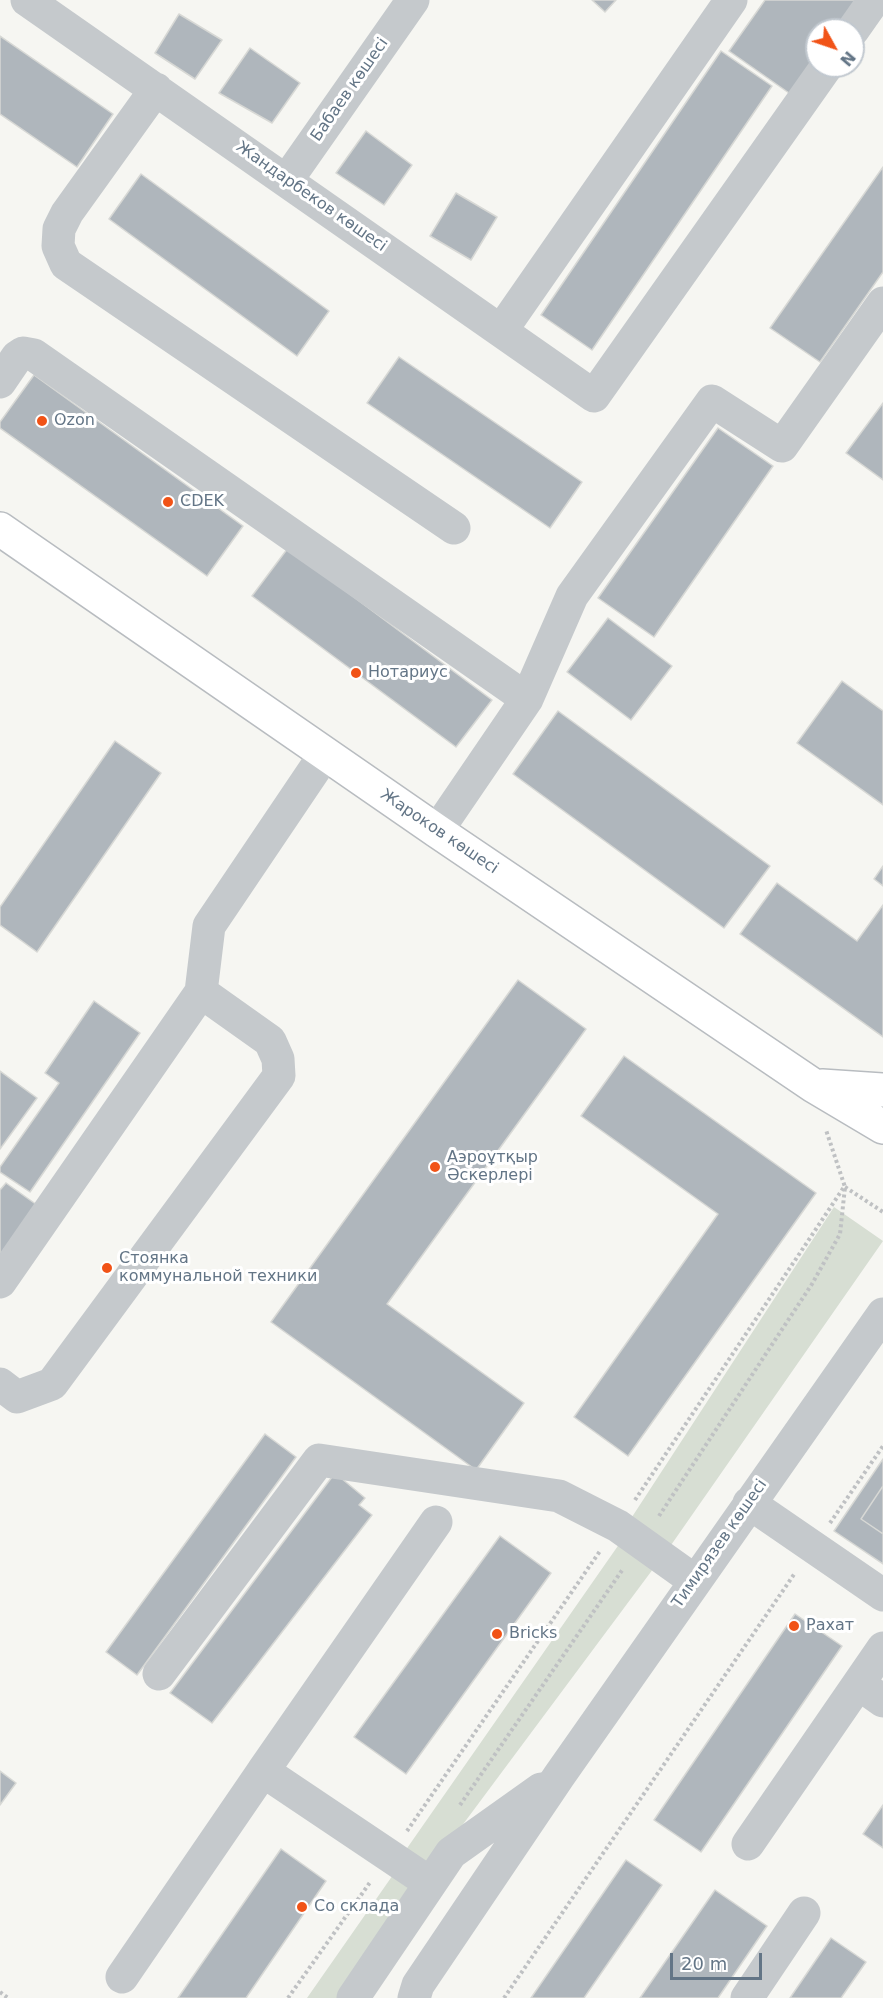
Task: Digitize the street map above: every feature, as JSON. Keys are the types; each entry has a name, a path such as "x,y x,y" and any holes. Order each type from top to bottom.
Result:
{"main road":[{"name":"Жароков көшесі","path":"0,529 437,831 814,1086 883,1127"},
{"path":"814,1086 883,1090"}],"street":[{"name":"Жандарбеков көшесі","path":"27,0 594,396 819,78"},
{"name":"Бабаев көшесі","path":"287,180 413,0"},
{"path":"501,331 731,0"},
{"path":"861,18 874,0"},
{"path":"156,89 67,213 59,230 58,246 66,264 454,528"},
{"path":"437,831 527,699 572,596 712,401 782,446 883,303"},
{"path":"0,382 17,357 23,353 34,355 527,699"},
{"path":"0,1282 201,992 209,926 326,754"},
{"path":"0,1384 17,1397 52,1384 279,1076 278,1059 270,1041 201,992"},
{"name":"Тимирязев көшесі","path":"419,1995 559,1776 883,1314"},
{"path":"159,1674 319,1460 559,1496 629,1534 695,1581"},
{"path":"749,1503 883,1595"},
{"path":"122,1977 436,1522"},
{"path":"748,1844 871,1693 883,1648"},
{"path":"263,1771 424,1879"},
{"name":"Тимирязев көшесі","path":"353,1998 451,1853 559,1776"},
{"path":"747,1998 804,1913"}],"path":[{"path":"288,1998 389,1856 812,1284 840,1234 845,1187 814,1086"},
{"path":"845,1187 883,1212"},
{"path":"454,1814 845,1187"},
{"path":"504,1998 883,1446"},
{"path":"0,1992 8,1998"}],"shaded area":[{"path":"834,1207 883,1241 669,1548 630,1520"},
{"path":"622,1540 656,1565 429,1870 403,1854"},
{"path":"395,1872 419,1887 346,1998 307,1998"}],"building":[{"path":"592,0 616,0 605,12"},
{"path":"765,0 869,0 856,18 805,18 805,78 811,78 799,100 729,51"},
{"path":"179,14 222,40 195,79 155,53"},
{"path":"0,36 113,114 77,167 0,114"},
{"path":"250,48 300,83 272,123 219,93"},
{"path":"721,51 772,86 592,350 541,315"},
{"path":"366,131 412,165 384,205 336,173"},
{"path":"883,167 883,272 820,362 770,328"},
{"path":"141,174 329,311 297,356 109,219"},
{"path":"456,193 497,217 471,260 430,236"},
{"path":"399,357 582,482 550,528 367,403"},
{"path":"34,375 243,526 207,576 0,428 0,422"},
{"path":"883,403 883,480 846,453"},
{"path":"718,428 773,466 654,637 598,598"},
{"path":"288,548 492,700 456,747 252,596"},
{"path":"608,618 672,666 631,720 567,672"},
{"path":"842,681 883,711 883,805 797,743"},
{"path":"558,711 770,866 724,928 513,774"},
{"path":"115,741 161,773 37,952 0,925 0,907"},
{"path":"883,866 883,886 874,879"},
{"path":"777,883 857,941 883,905 883,1037 740,934"},
{"name":"Аэроұтқыр Әскерлері","path":"518,980 586,1029 387,1304 524,1403 476,1470 271,1322"},
{"path":"94,1001 140,1033 30,1192 0,1172 0,1167 59,1083 45,1073"},
{"path":"624,1056 816,1193 628,1456 574,1417 718,1214 581,1116"},
{"path":"0,1071 37,1098 0,1149"},
{"path":"6,1183 37,1205 0,1255 0,1190"},
{"path":"265,1434 296,1457 137,1675 106,1652"},
{"path":"883,1459 883,1486 861,1519 883,1534 883,1564 834,1531"},
{"path":"335,1473 365,1498 359,1505 372,1515 212,1723 170,1693"},
{"path":"883,1486 883,1534 861,1519"},
{"path":"500,1536 551,1573 406,1774 354,1737"},
{"path":"795,1614 842,1646 701,1852 654,1820"},
{"path":"0,1771 16,1783 0,1805"},
{"path":"883,1805 883,1848 863,1834"},
{"path":"281,1849 326,1881 246,1998 178,1998"},
{"path":"626,1860 662,1885 584,1998 531,1998"},
{"path":"715,1890 767,1926 718,1998 640,1998"},
{"path":"831,1938 866,1962 841,1998 790,1998"}],"place":[{"name":"Ozon","path":"42,421"},
{"name":"CDEK","path":"168,502"},
{"name":"Нотариуc","path":"356,673"},
{"name":"Аэроұтқыр Әскерлері","path":"435,1167"},
{"name":"Стоянка коммунальной техники","path":"107,1268"},
{"name":"Рахат","path":"794,1626"},
{"name":"Bricks","path":"497,1634"},
{"name":"Со склада","path":"302,1907"}]}
